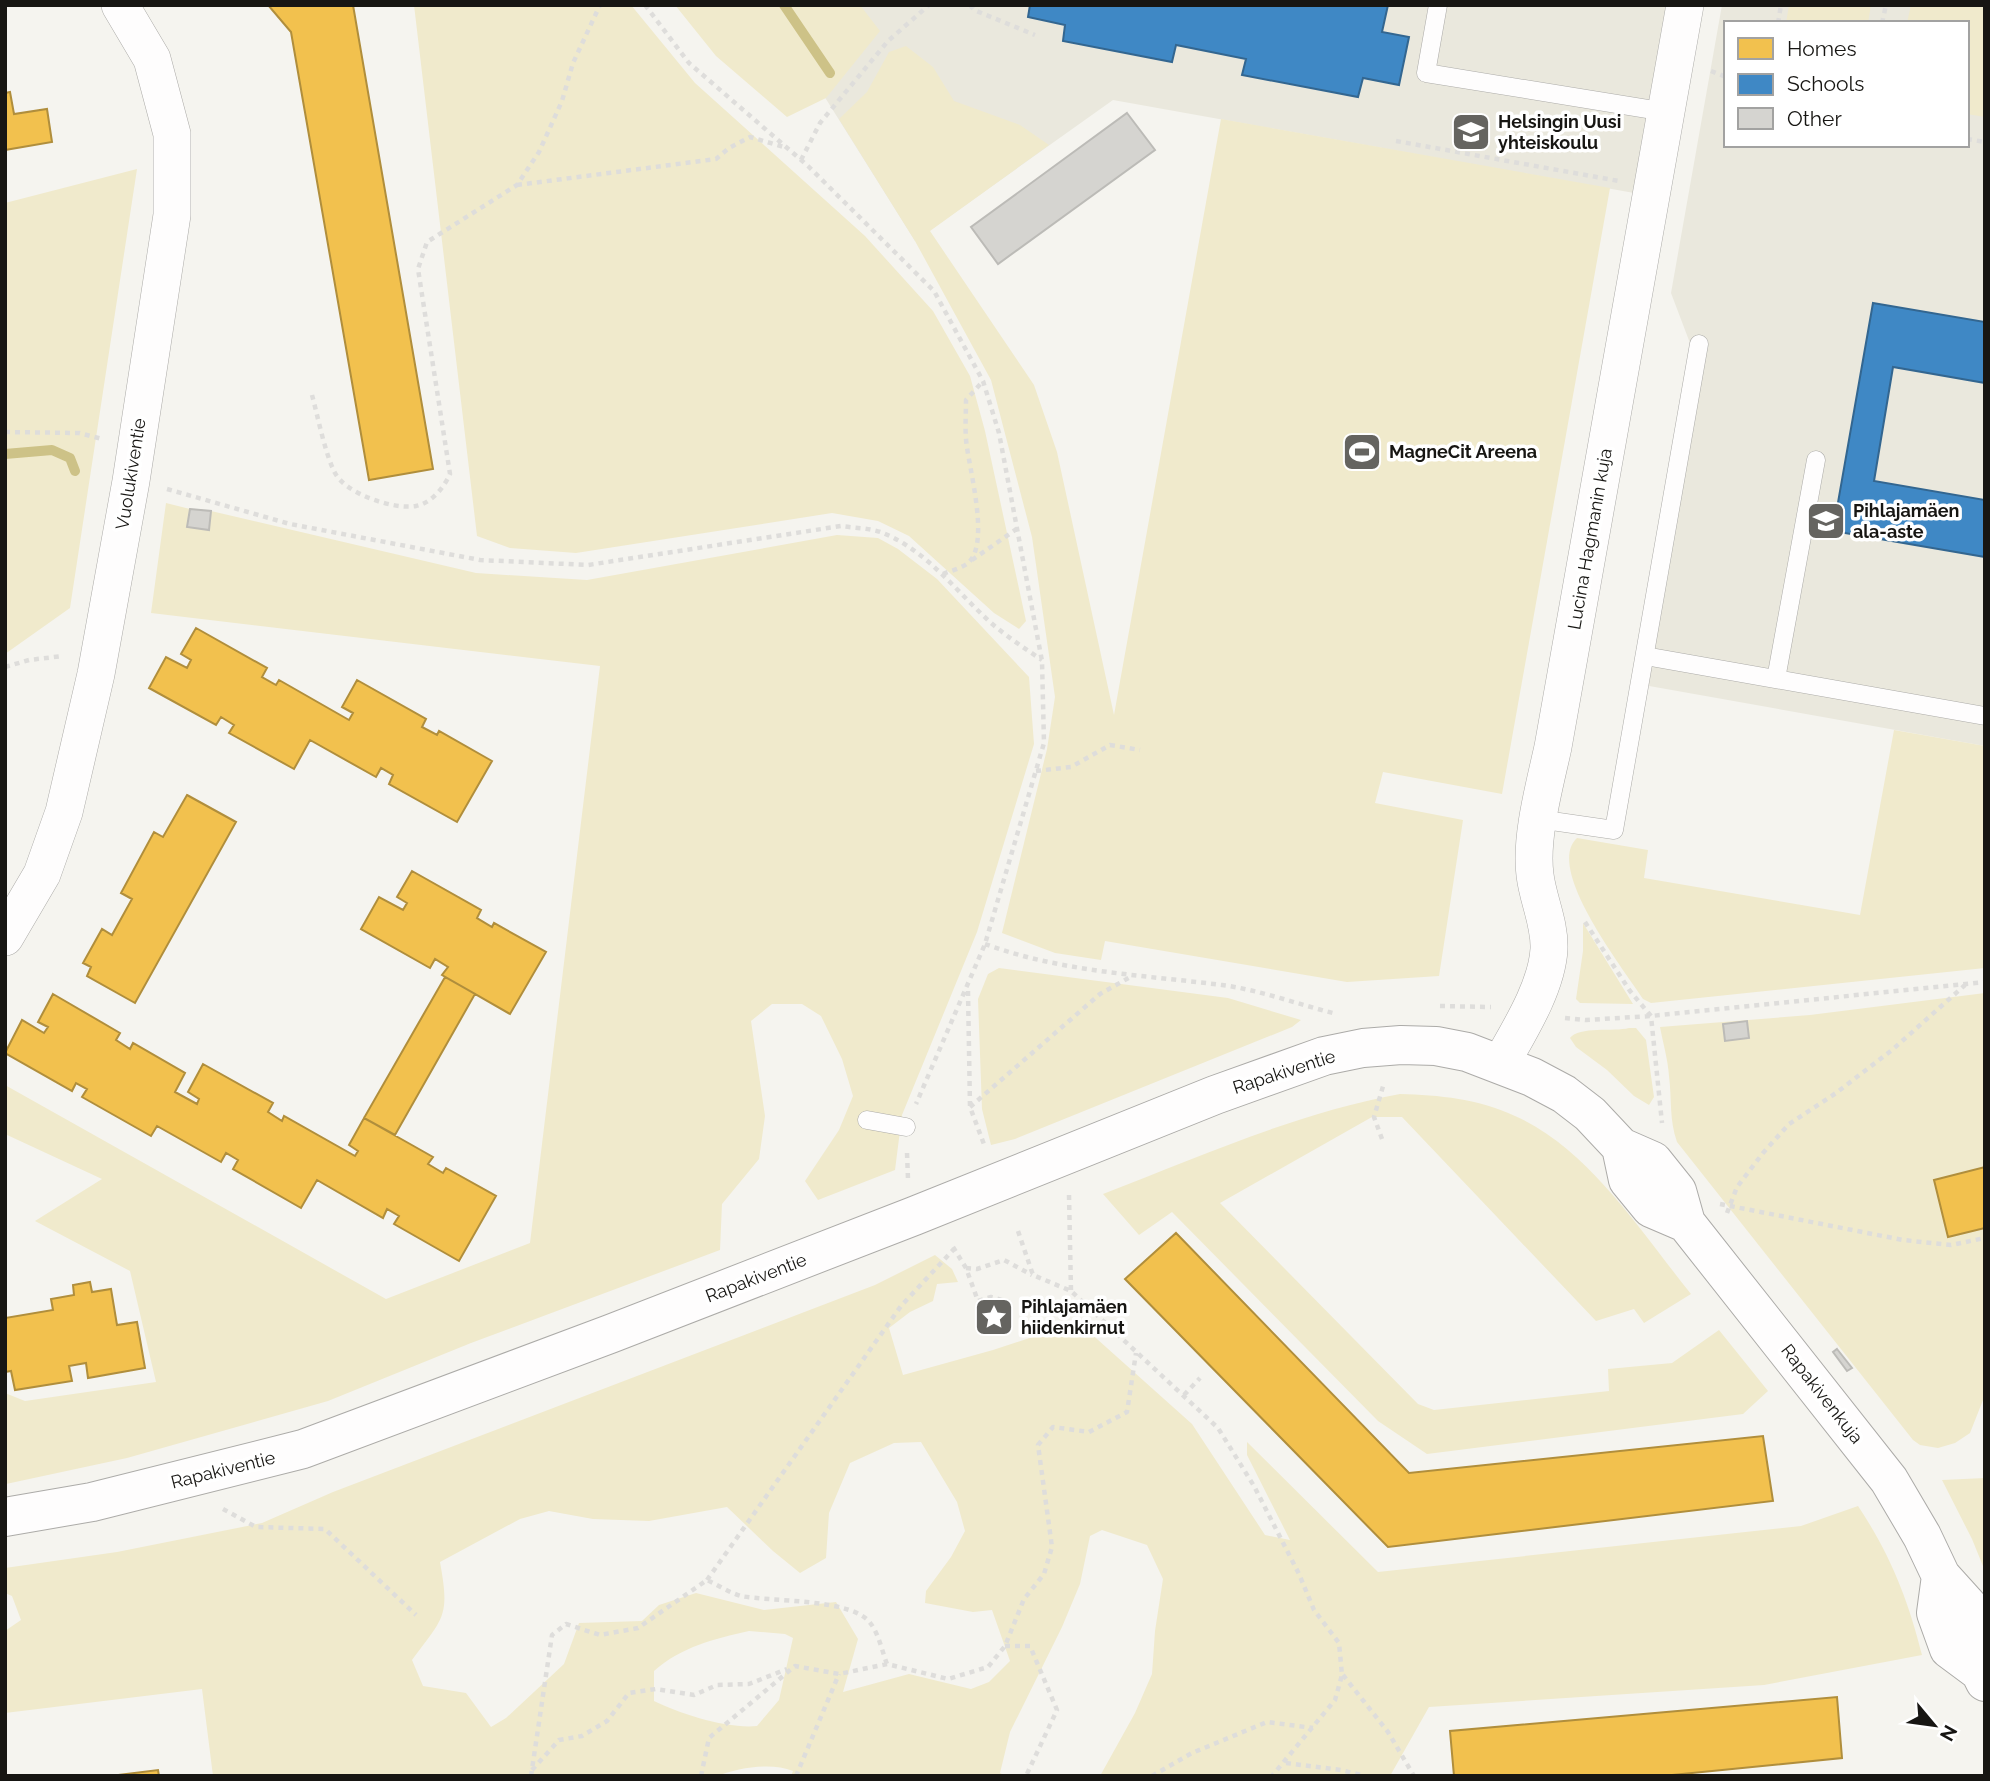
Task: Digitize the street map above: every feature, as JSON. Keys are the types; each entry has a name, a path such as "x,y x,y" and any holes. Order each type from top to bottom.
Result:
{"main road":[{"name":"Rapakiventie","path":"5,1517 92,1502 303,1449 610,1334 1215,1095 1324,1056 1363,1048 1436,1046 1501,1063"},
{"name":"Rapakivenkuja","path":"1501,1063 1564,1094 1590,1114 1621,1147 1653,1161 1677,1191 1701,1213 1889,1480 1922,1536 1941,1576 1936,1613 1949,1649 1982,1677"}],"street":[{"name":"Vuolukiventie","path":"5,937 42,874 51,849 64,812 93,687 131,481 172,215 172,135 152,59 120,5"},
{"name":"Lucina Hagmanin kuja","path":"1501,1063 1527,1015 1545,970 1549,951 1548,929 1535,875 1538,819 1685,5"}],"lane":[{"path":"1438,5 1426,73 1666,112"},
{"path":"1538,819 1614,830 1699,344"},
{"path":"1776,679 1816,460"},
{"path":"1644,656 1985,716"},
{"path":"867,1119 906,1127"}],"path":[{"path":"312,395 335,475 357,494 387,504 418,506 443,490 450,474 418,269 426,242 517,185 539,152 562,101 573,63 600,5"},
{"path":"645,5 689,63 801,160 934,291 984,381 999,433 1042,661 1044,743 985,944 906,1127 908,1185 914,1216"},
{"path":"801,160 820,123 888,41 929,5"},
{"path":"970,5 974,10 1035,35"},
{"path":"517,185 716,159 750,136 789,149"},
{"path":"1396,141 1653,187"},
{"path":"968,562 976,550 978,534 966,439 966,400 984,381"},
{"path":"5,432 79,433 102,439"},
{"path":"197,497 290,524 480,560 588,565 841,526 881,531 906,545 943,574 988,620 1042,661"},
{"path":"943,574 968,562 1018,528"},
{"path":"5,667 29,660 66,656"},
{"path":"1036,771 1071,767 1110,745 1140,750"},
{"path":"1582,918 1630,991 1651,1016 1663,1136"},
{"path":"985,944 1038,960 1133,976 1226,986 1338,1014"},
{"path":"970,1107 1100,994 1133,976"},
{"path":"1556,1018 1586,1020 1651,1016 1985,982"},
{"path":"1726,1217 1737,1187 1789,1124 1836,1093 1892,1050 1966,984"},
{"path":"967,987 970,1107 985,1147"},
{"path":"1382,1139 1374,1117 1385,1079"},
{"path":"1069,1195 1071,1291"},
{"path":"1701,1213 1729,1207 1768,1212 1903,1240 1951,1245 1985,1238"},
{"path":"1018,1231 1033,1275"},
{"path":"949,1237 966,1268 978,1301 991,1297 1009,1302"},
{"path":"531,1773 552,1635 566,1624 600,1635 638,1628 707,1580 901,1306 954,1249"},
{"path":"966,1268 977,1269 1004,1260 1071,1291 1218,1427 1254,1486 1299,1574 1314,1610 1339,1643 1342,1675 1335,1700 1272,1776"},
{"path":"531,1773 559,1740 582,1736 607,1721 629,1693 656,1689 694,1695 717,1685 749,1684 794,1666 839,1674 887,1664 947,1679 988,1667 1005,1646 1024,1599 1044,1574 1052,1547 1038,1445 1053,1427 1089,1432 1127,1412 1136,1353"},
{"path":"1184,1395 1200,1378"},
{"path":"222,1509 256,1527 325,1529 416,1615"},
{"path":"707,1580 738,1595 774,1601 809,1601 851,1610 870,1622 887,1664"},
{"path":"1005,1646 1030,1646 1057,1710 1026,1776"},
{"path":"701,1776 709,1738 794,1666"},
{"path":"796,1776 839,1674"},
{"path":"1342,1675 1388,1732 1414,1776"},
{"path":"1152,1776 1192,1753 1267,1722 1313,1728"},
{"path":"1285,1763 1365,1776"}],"shaded area":[{"path":"414,5 631,5 695,83 865,236 933,311 970,376 985,431 1026,621 1019,629 994,613 909,536 878,521 832,513 576,553 510,548 477,536"},
{"path":"675,5 860,5 880,31 826,98 787,117 716,56"},
{"name":"Helsingin Uusi yhteiskoulu","path":"767,5 1670,5 1634,193 1113,100 915,241"},
{"name":"Pihlajamäen ala-aste","path":"1722,5 1985,5 1985,746 1638,684 1696,359 1671,293"},
{"path":"1789,5 1871,5 1868,21 1786,21"},
{"path":"1911,5 1985,5 1985,117 1969,114 1969,21 1907,21"},
{"name":"MagneCit Areena","path":"906,46 933,67 954,101 1020,125 1049,145 930,231 1034,385 1057,452 1114,715 1221,119 1610,188 1502,794 1383,772 1375,803 1463,820 1439,976 1347,982 1105,941 1101,960 1055,953 1002,933 1047,749 1055,697 1032,537 991,380 915,241 839,119 867,92 889,52"},
{"path":"137,169 70,608 5,654 5,203"},
{"path":"166,503 190,509 188,527 209,530 211,511 476,573 587,580 837,535 878,538 898,549 937,579 1029,677 1034,744 977,932 902,1115 895,1170 818,1200 805,1181 839,1130 853,1096 842,1059 821,1016 802,1004 772,1004 751,1021 765,1116 759,1159 722,1204 720,1250 471,1343 328,1401 127,1458 6,1484 5,1393 25,1401 156,1382 130,1271 35,1221 102,1179 5,1134 5,1085 386,1299 530,1243 600,666 151,613"},
{"path":"1894,730 1985,746 1985,968 1651,1003 1643,999 1605,943 1578,894 1571,872 1570,852 1577,838 1648,850 1644,878 1860,915"},
{"path":"1583,923 1633,1004 1580,1003 1576,999 1583,951"},
{"path":"999,968 1228,998 1301,1020 1292,1027 1015,1139 991,1145 982,1109 978,999 988,974"},
{"path":"1985,993 1985,1167 1934,1180 1948,1237 1985,1228 1985,1395 1970,1433 1955,1443 1938,1448 1920,1445 1913,1440 1677,1142 1672,1117 1668,1064 1660,1027 1810,1015"},
{"path":"1636,1028 1646,1040 1654,1097 1649,1105 1634,1096 1607,1070 1576,1047 1570,1038 1581,1032"},
{"path":"1400,1094 1473,1102 1501,1110 1542,1131 1567,1149 1612,1194 1691,1294 1644,1323 1634,1309 1596,1321 1402,1117 1372,1117 1220,1203 1418,1404 1434,1410 1609,1391 1608,1369 1672,1363 1719,1330 1768,1391 1743,1414 1427,1454 1378,1421 1172,1212 1139,1235 1103,1194 1287,1124 1324,1112"},
{"path":"935,1255 952,1269 958,1282 937,1284 933,1301 910,1312 889,1328 903,1375 993,1350 1078,1322 1192,1424 1265,1535 1290,1540 1247,1455 1247,1442 1378,1572 1801,1526 1858,1506 1897,1577 1922,1655 1764,1685 1429,1707 1390,1776 1100,1776 1135,1713 1152,1674 1163,1579 1147,1545 1102,1530 1090,1536 1080,1584 1062,1627 1010,1732 1000,1773 1006,1776 791,1776 793,1771 765,1767 717,1776 213,1776 202,1689 5,1713 5,1631 21,1620 12,1596 5,1593 5,1568 117,1552 262,1523 333,1492 875,1285","holes":["921,1442 957,1502 965,1531 951,1557 926,1591 925,1603 973,1612 992,1610 1010,1661 989,1682 971,1689 909,1674 843,1692 858,1639 836,1602 764,1610 696,1593 659,1605 642,1621 579,1623 564,1664 506,1718 491,1727 466,1693 423,1686 412,1660 442,1616 444,1594 440,1562 520,1519 549,1511 593,1519 649,1521 727,1507 800,1573 826,1558 829,1513 850,1463 894,1443","749,1631 785,1634 793,1638 779,1700 757,1726 704,1720 654,1701 654,1671 664,1663 698,1645"]},
{"path":"1985,1478 1985,1571 1942,1480"}],"building: Homes":[{"path":"268,5 353,5 433,469 369,480 291,32"},
{"path":"10,92 14,114 47,109 52,142 5,150 5,93"},
{"path":"196,628 267,668 262,677 276,685 279,680 349,720 353,713 342,707 357,680 426,719 422,727 437,735 439,731 492,761 457,822 389,784 393,775 381,768 376,777 310,740 294,769 229,733 234,725 221,717 216,725 149,688 166,657 187,668 191,660 181,654"},
{"path":"187,795 236,822 135,1003 87,976 91,967 83,963 102,929 112,935 132,899 121,893 154,832 163,837"},
{"path":"412,871 481,910 477,918 492,927 494,923 546,952 510,1014 442,975 448,967 435,959 430,968 361,929 379,897 403,910 407,903 397,897"},
{"path":"445,977 475,994 395,1135 364,1118"},
{"path":"53,994 120,1033 116,1040 130,1049 133,1043 185,1073 175,1092 197,1104 199,1099 188,1092 203,1064 273,1103 268,1112 282,1121 284,1116 355,1156 358,1151 349,1145 364,1118 433,1157 428,1164 443,1173 446,1168 496,1196 459,1261 394,1224 399,1216 387,1209 383,1218 317,1180 301,1208 233,1169 238,1160 226,1153 221,1162 157,1126 151,1136 82,1097 87,1089 76,1083 72,1091 5,1053 22,1020 44,1033 48,1027 38,1022"},
{"path":"1985,1167 1985,1228 1948,1237 1934,1180"},
{"path":"1176,1233 1409,1473 1763,1436 1773,1501 1388,1547 1125,1279"},
{"path":"90,1282 92,1292 111,1289 117,1325 137,1322 145,1368 88,1378 86,1363 69,1366 72,1381 15,1390 11,1371 5,1372 5,1318 53,1310 51,1299 74,1295 73,1285"},
{"path":"1837,1697 1842,1758 1662,1776 1454,1776 1450,1731"},
{"path":"158,1770 159,1776 110,1776"}],"building: Schools":[{"path":"1030,5 1388,5 1382,32 1409,37 1399,85 1363,78 1358,97 1242,75 1246,59 1176,45 1172,62 1063,41 1065,25 1028,17"},
{"path":"1873,303 1985,322 1985,383 1893,367 1874,481 1985,500 1985,557 1833,531"}],"building: Other":[{"path":"1127,113 1155,150 998,264 971,227"},
{"path":"190,509 211,511 209,530 187,527"},
{"path":"1747,1021 1749,1038 1725,1041 1723,1024"},
{"path":"1837,1349 1852,1368 1847,1371 1833,1352"}],"waterway":[{"path":"784,5 830,73"},
{"path":"5,454 52,450 70,458 75,471"}],"place":[{"name":"Helsingin Uusi yhteiskoulu","path":"1471,132"},
{"name":"MagneCit Areena","path":"1362,452"},
{"name":"Pihlajamäen ala-aste","path":"1826,521"},
{"name":"Pihlajamäen hiidenkirnut","path":"994,1317"}]}
